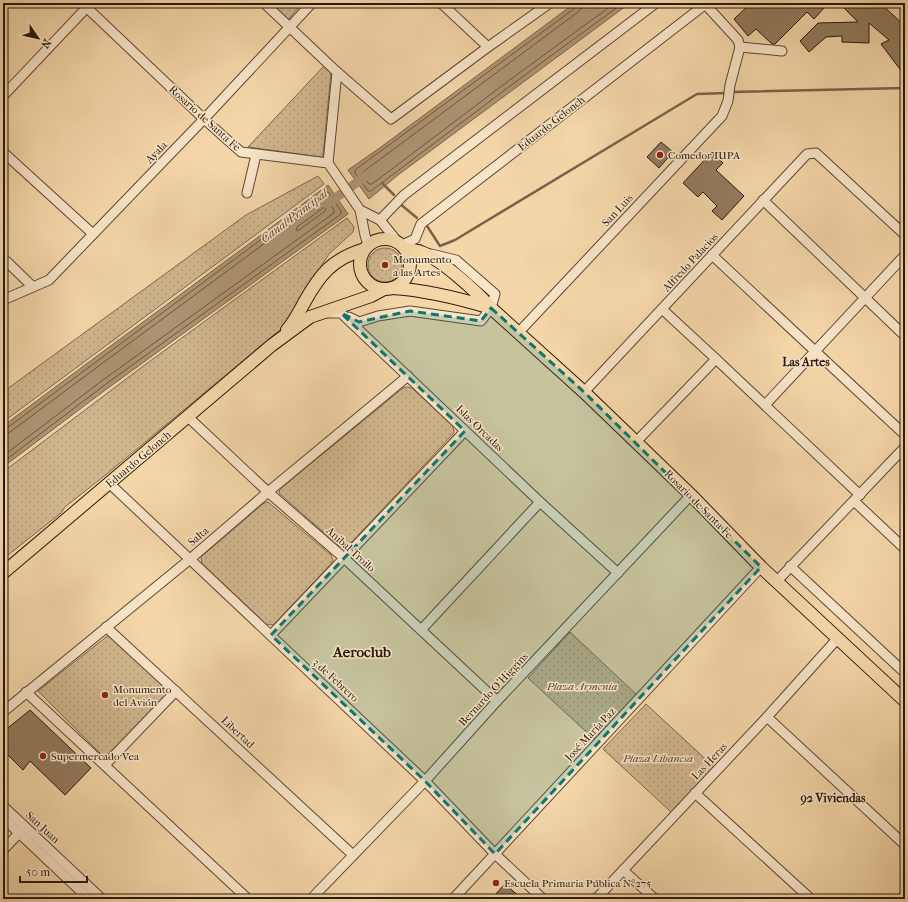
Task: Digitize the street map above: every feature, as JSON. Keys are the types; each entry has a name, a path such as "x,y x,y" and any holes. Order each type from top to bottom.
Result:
{"main road":[{"name":"Eduardo Gelonch","path":"3,573 272,345 310,317 371,296 402,282 408,272 410,260 401,245 385,238 374,241 367,247 340,258 328,268 289,327 272,345"},
{"name":"Rosario de Santa Fe","path":"401,245 420,252 439,262 482,297 691,495 761,567 905,701"},
{"path":"367,247 360,259 362,275 374,286 388,288"},
{"name":"Rosario de Santa Fe","path":"388,288 410,289 445,295 492,308"}],"street":[{"path":"264,3 391,119 550,3"},
{"name":"Ayala","path":"3,300 32,286 49,280 204,119 312,3"},
{"path":"441,3 488,47"},
{"path":"380,220 404,195 656,3"},
{"path":"3,96 86,4"},
{"name":"Rosario de Santa Fe","path":"86,4 204,119 241,152 328,163"},
{"path":"706,4 738,40 740,48 782,51"},
{"name":"Eduardo Gelonch","path":"401,245 415,239 421,224 706,4"},
{"name":"San Luis","path":"519,332 722,116 728,101 730,85 740,48"},
{"path":"338,72 328,163 360,210 367,247"},
{"path":"3,152 93,234"},
{"name":"Alfredo Palacios","path":"584,392 807,154 816,153 905,235"},
{"path":"247,193 256,155"},
{"path":"763,200 905,336"},
{"path":"360,210 380,220 401,245"},
{"path":"765,405 905,254"},
{"path":"712,255 814,352 905,435"},
{"path":"3,258 32,286"},
{"path":"321,312 340,313 359,322 378,316 410,311 480,321 492,308"},
{"path":"662,310 765,405 905,549"},
{"name":"Islas Orcadas","path":"340,313 540,502 618,573"},
{"path":"636,442 716,359"},
{"name":"Salta","path":"3,712 106,626 189,560 268,492 408,376"},
{"name":"Anibal Troilo","path":"188,417 268,492 344,558 497,701"},
{"path":"271,635 465,431"},
{"path":"776,581 905,447"},
{"name":"3 de Febrero","path":"109,484 425,780 495,854 543,899"},
{"name":"Bernardo O'Higgins","path":"311,899 425,780 497,701 691,495"},
{"path":"421,630 540,502"},
{"path":"790,566 905,672"},
{"name":"José María Paz","path":"452,899 761,567"},
{"name":"Libertad","path":"106,626 353,855"},
{"name":"Las Heras","path":"596,899 767,717 838,638"},
{"path":"105,765 176,691"},
{"path":"26,692 248,899"},
{"path":"767,717 905,845"},
{"path":"696,793 811,899"},
{"name":"San Juan","path":"3,806 22,830 89,899"},
{"name":"San Juan","path":"3,818 22,830 102,899"},
{"path":"3,850 22,830"},
{"path":"623,870 654,899"},
{"path":"901,899 905,895"}],"highlighted area":[{"path":"491,308 584,392 761,567 495,854 425,781 271,635 465,431 341,313 359,322 410,311 481,321"}],"green space":[{"path":"269,3 302,3 288,20"},
{"path":"324,66 331,73 323,156 321,157 248,147"},
{"path":"318,176 324,184 3,422 3,392 246,215"},
{"path":"347,218 354,227 353,232 329,254 287,324 65,507 61,513 3,559 3,472 146,364"},
{"name":"Monumento a las Artes","path":"382,248 388,248 392,249 399,255 402,265 401,272 395,279 388,282 382,282 378,281 371,275 368,268 368,262 369,258 375,251"},
{"path":"403,388 412,388 452,425 454,431 453,434 349,545 342,547 339,546 279,493 280,489"},
{"path":"268,502 331,555 333,560 331,564 273,625 266,624 202,564 201,557 264,503"},
{"name":"Plaza Armenia","path":"570,632 637,695 595,740 528,678"},
{"path":"110,636 172,693 107,760 38,691 106,637"},
{"name":"Plaza Libanesa","path":"646,704 714,767 671,812 603,749"}],"water":[{"path":"575,3 630,3 398,175 369,199 348,170"},
{"path":"328,185 348,214 108,388 3,467 3,426"}],"building":[{"path":"751,3 820,3 824,8 814,19 807,12 775,44 772,44 756,29 748,36 734,19"},
{"path":"839,3 880,3 905,26 905,76 881,44 889,40 869,23 869,43 842,42 842,36 826,37 809,52 800,41 818,23 858,22"},
{"name":"Comedor IUPA","path":"661,142 673,152 659,168 647,157"},
{"path":"712,152 723,163 716,170 744,196 722,220 712,211 717,206 703,192 698,197 683,183"},
{"name":"Supermercado Vea","path":"30,710 91,768 65,795 30,761 23,770 3,750 3,732"},
{"path":"505,884 522,899 491,899"}],"waterway":[{"path":"732,92 905,88"},
{"path":"427,226 440,246 455,240 697,94 727,93"},
{"name":"Canal Principal","path":"327,204 367,175"},
{"path":"383,184 394,195"},
{"path":"399,203 417,218"}],"place":[{"name":"Comedor IUPA","path":"660,155"},
{"name":"Monumento a las Artes","path":"385,265"},
{"name":"Monumento del Avión","path":"105,695"},
{"name":"Supermercado Vea","path":"43,756"},
{"name":"Escuela Primaria Pública N°275","path":"496,883"}],"district":[{"name":"Las Artes","path":"806,362"},
{"name":"Aeroclub","path":"362,652"},
{"name":"92 Viviendas","path":"833,798"}]}
